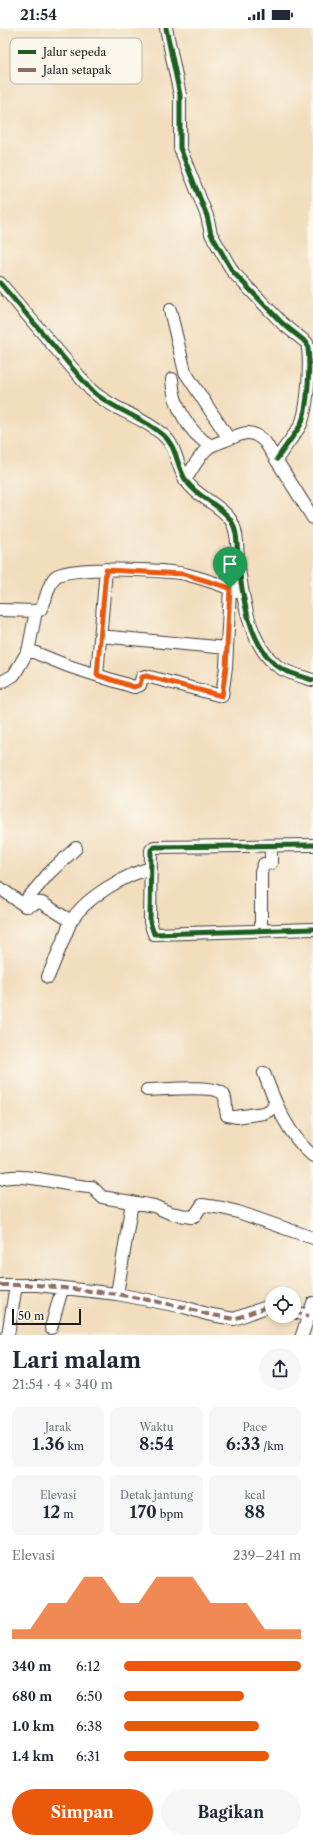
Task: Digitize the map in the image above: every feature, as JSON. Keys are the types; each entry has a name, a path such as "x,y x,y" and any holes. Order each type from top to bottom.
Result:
{"street":[{"path":"166,28 180,94 180,148 207,216 212,236 232,272 282,323 307,343 309,354 308,385 304,417 300,426 277,459"},
{"path":"0,283 90,390 102,400 157,430 168,439 175,450 185,480 221,509 232,521 236,533 242,594 257,641 264,651 282,669 313,680"},
{"path":"170,310 185,372 229,439"},
{"path":"172,379 174,395 182,414 196,435 208,449"},
{"path":"185,480 208,449 239,434 247,432 265,442 313,518"},
{"path":"0,683 14,675 29,649 36,612 42,607 54,579 58,575 75,572 106,570 184,574 230,588 242,594"},
{"path":"97,675 106,570"},
{"path":"29,649 68,666 134,687 140,685 142,677 146,676 222,696 227,648 230,588"},
{"path":"0,610 36,612"},
{"path":"100,636 227,648"},
{"path":"313,844 271,846 222,845 154,847 151,850 150,922 154,934 313,929"},
{"path":"261,930 261,872 264,864 271,863 271,846"},
{"path":"23,904 49,873 76,848"},
{"path":"48,977 71,921 92,899 120,880 137,871 151,868"},
{"path":"0,888 27,906 37,902 42,903 71,921"},
{"path":"264,1073 275,1104 301,1146 313,1156"},
{"path":"147,1090 203,1088 221,1092 225,1096 227,1115 236,1117 267,1112 275,1104"},
{"path":"0,1179 18,1177 78,1187 92,1187 102,1197 160,1208 170,1213 191,1217 194,1217 202,1205 222,1208 313,1238"},
{"path":"117,1294 132,1202"},
{"path":"8,1335 16,1284"},
{"path":"0,1285 37,1285 117,1294 184,1307 207,1314 234,1319 265,1308"},
{"path":"51,1328 62,1289"},
{"path":"302,1335 313,1304"},
{"path":"301,1314 309,1316"}],"marked path":[{"path":"0,1285 37,1285 117,1294 184,1307 207,1314 234,1319 265,1308"},
{"path":"301,1314 309,1316"}],"cycle path":[{"path":"166,28 180,95 180,148 207,216 211,234 233,272 282,323 307,343 309,361 308,385 303,419 300,426 277,459"},
{"path":"0,283 91,390 108,403 154,428 171,444 182,473 189,485 225,513 233,523 237,539 238,560 245,604 249,620 262,649 271,660 282,669 313,680"},
{"path":"313,845 154,847 151,850 150,922 154,934 313,929"}],"route":[{"path":"106,570 184,574 230,588 226,667 222,696 146,676 141,678 140,685 134,687 97,675 106,570"}]}
